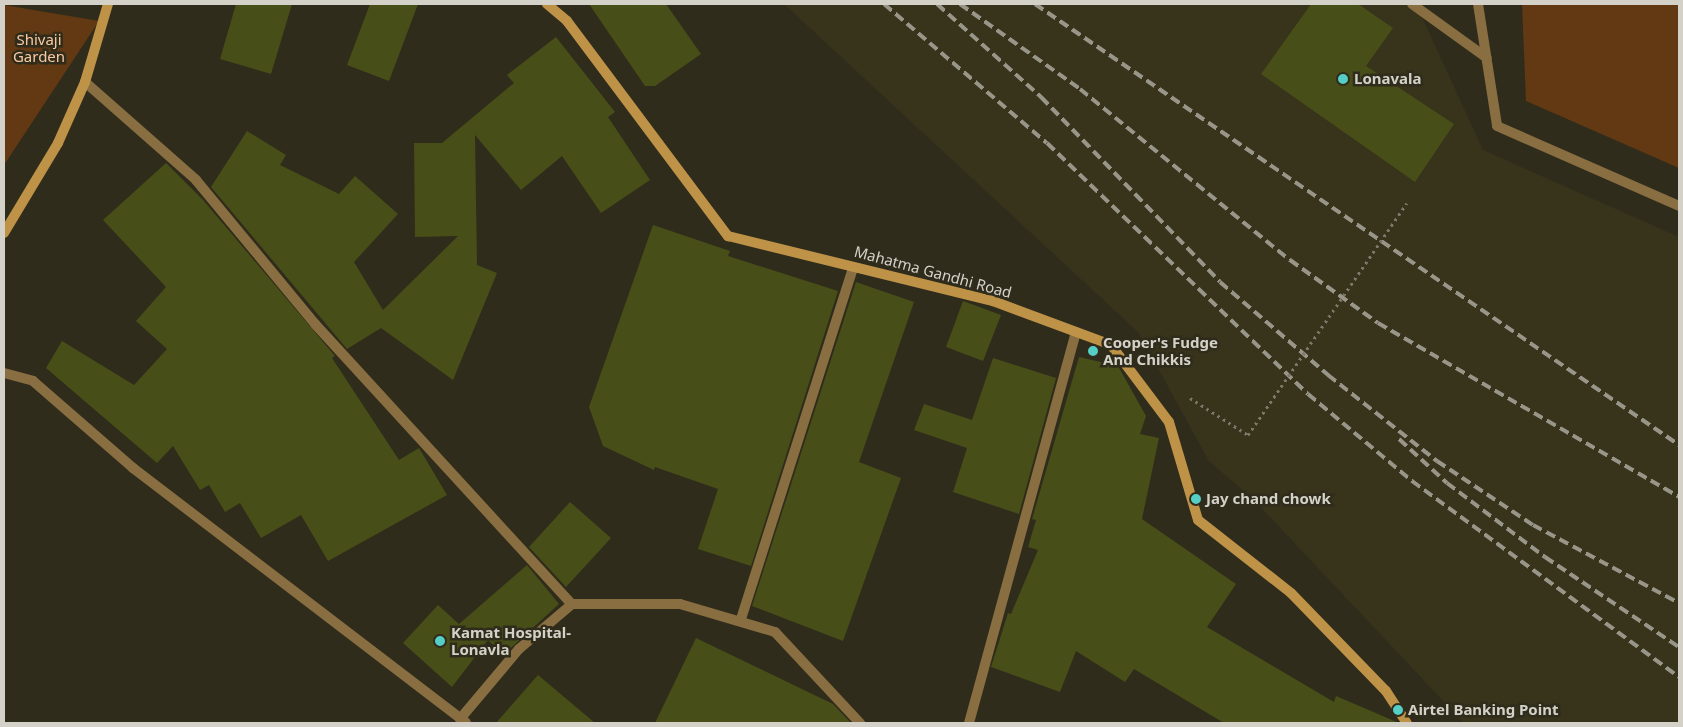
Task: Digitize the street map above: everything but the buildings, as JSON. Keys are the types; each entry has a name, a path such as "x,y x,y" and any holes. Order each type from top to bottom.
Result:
{"main road":[{"path":"4,233 58,143 85,82 108,4"},
{"name":"Mahatma Gandhi Road","path":"548,4 567,21 728,236 993,300 1111,346 1169,422 1198,520 1291,593 1386,691 1407,723"}],"street":[{"path":"1412,4 1486,58"},
{"path":"1478,4 1497,126 1679,206"},
{"path":"85,82 196,180 322,331 572,604"},
{"path":"740,619 853,266"},
{"path":"969,723 1076,332"},
{"path":"4,373 33,382 133,468 463,721 519,649 572,604 680,604 740,619 775,632 860,723"}],"path":[{"path":"1190,398 1248,435 1408,203"}],"shaded area":[{"path":"784,4 1404,4 1421,15 1483,150 1679,237 1679,723 1464,723 1253,499 1209,461 1138,332"}],"green space":[{"path":"1522,4 1679,4 1679,168 1526,101"},
{"name":"Shivaji Garden","path":"4,5 99,21 4,165"}],"railway":[{"path":"884,4 1047,143 1308,394 1412,481 1679,677"},
{"path":"937,4 1041,97 1220,282 1328,375 1437,461 1533,525 1679,603"},
{"path":"960,4 1080,89 1290,260 1378,323 1679,497"},
{"path":"1035,4 1679,445"},
{"path":"1399,439 1447,483 1545,557 1679,647"}],"place":[{"name":"Lonavala","path":"1343,79"},
{"name":"Cooper's Fudge And Chikkis","path":"1093,351"},
{"name":"Jay chand chowk","path":"1196,499"},
{"name":"Kamat Hospital- Lonavla","path":"440,641"},
{"name":"Airtel Banking Point","path":"1398,710"}]}
